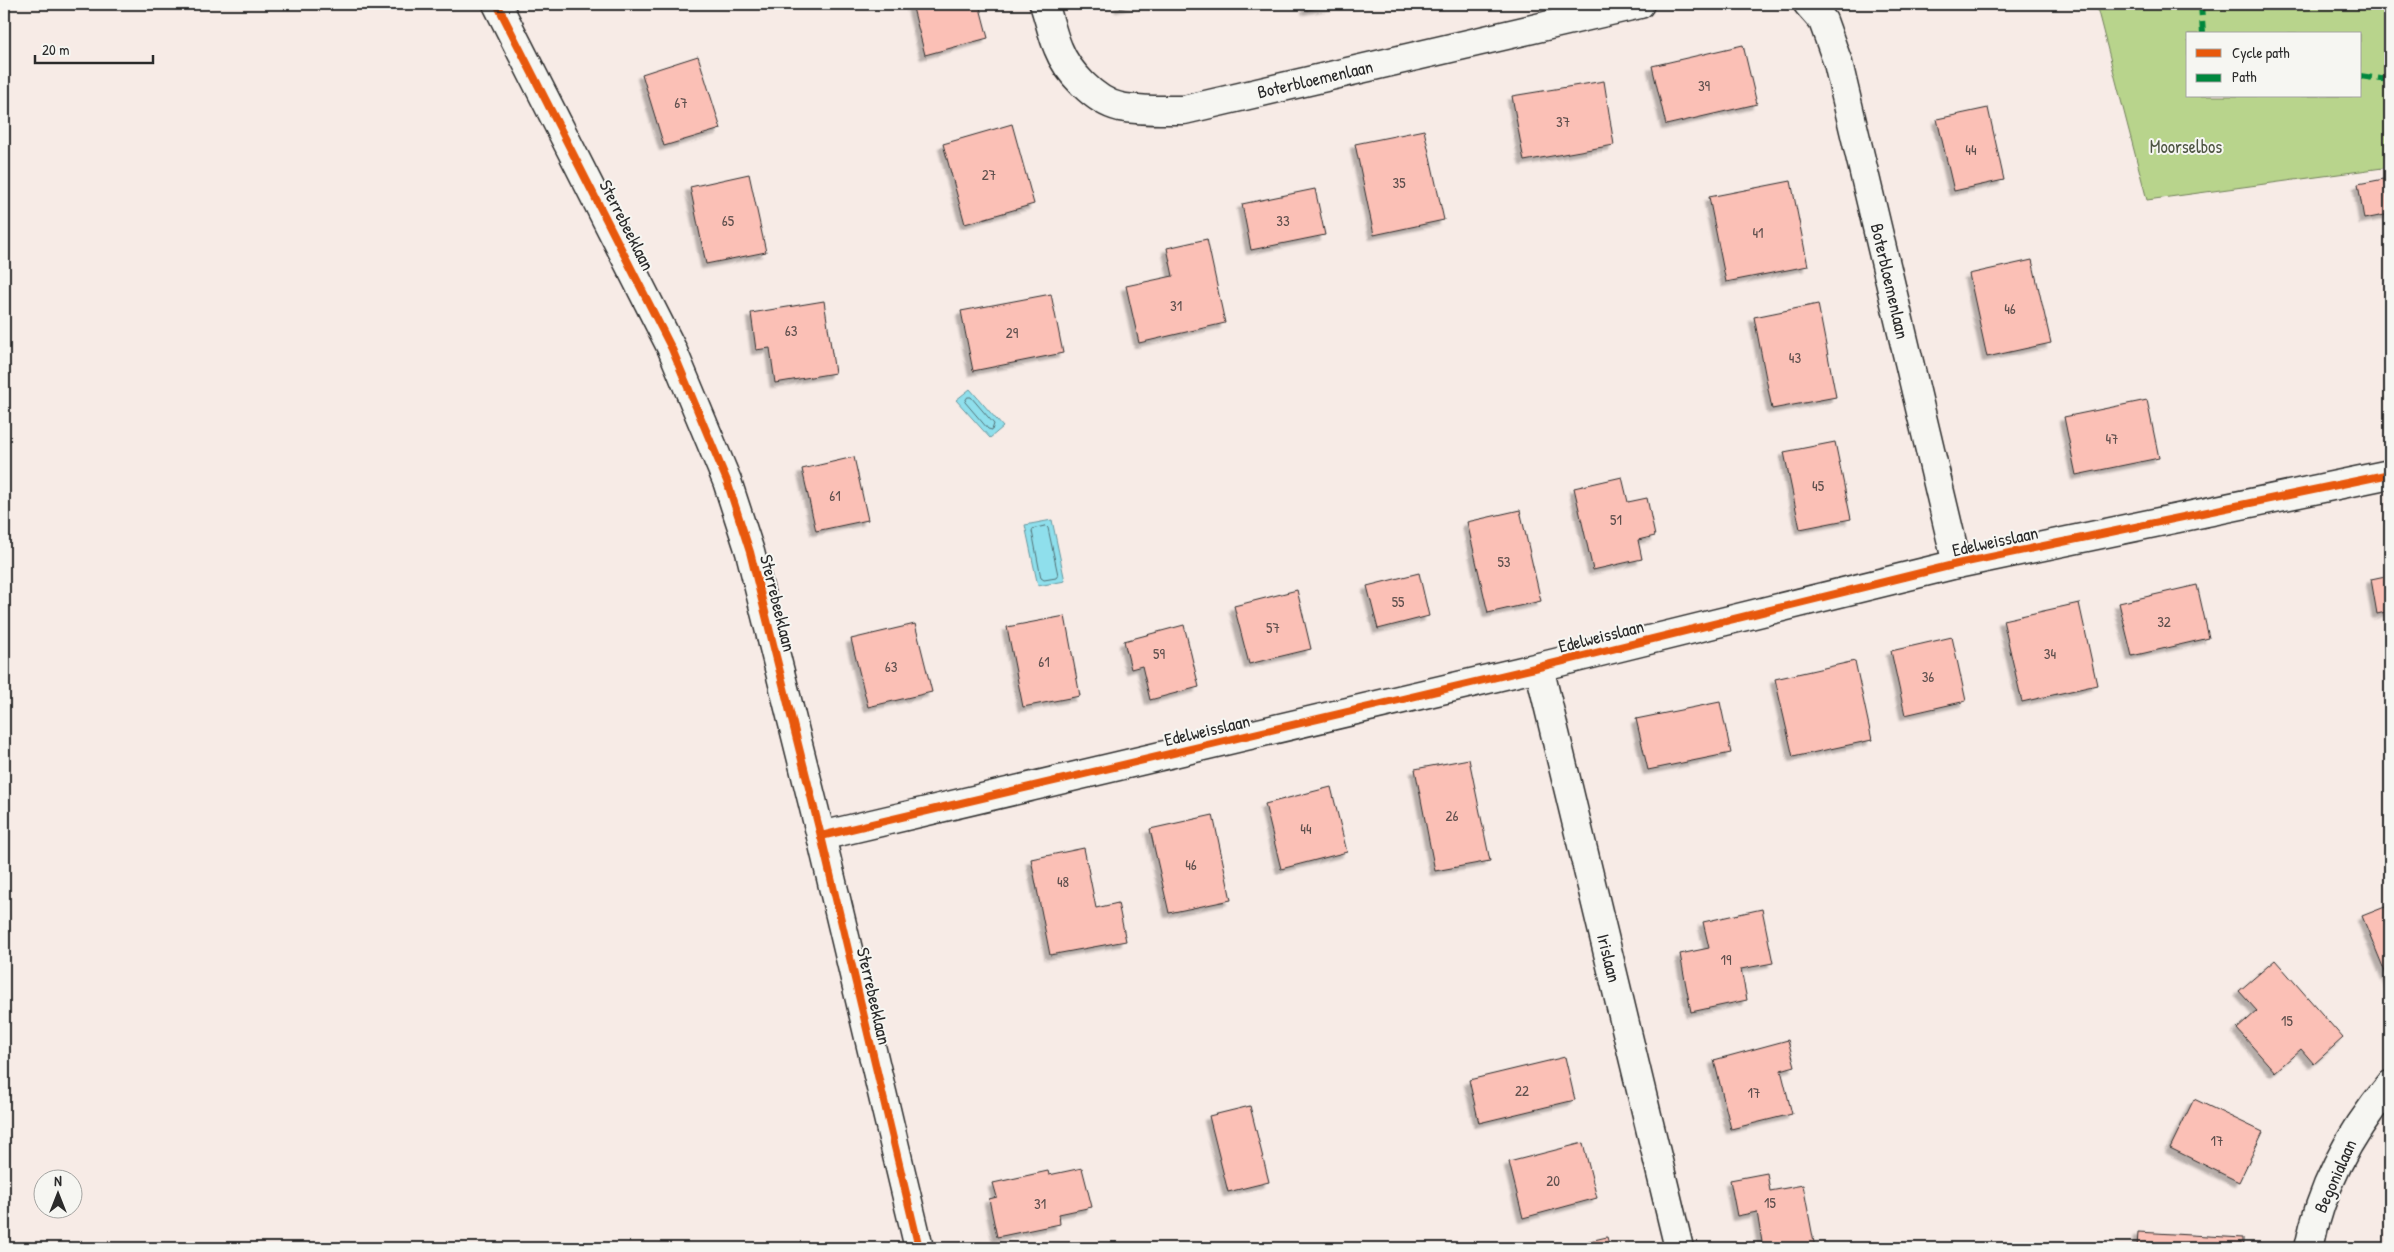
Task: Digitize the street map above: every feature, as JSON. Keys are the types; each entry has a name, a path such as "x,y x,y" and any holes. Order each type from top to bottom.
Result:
{"street":[{"name":"Sterrebeeklaan","path":"497,4 672,349 728,481 750,552 821,836 920,1248"},
{"name":"Boterbloemenlaan","path":"1044,4 1058,48 1066,64 1091,90 1118,106 1184,110 1640,4"},
{"name":"Boterbloemenlaan","path":"1808,4 1823,21 1838,63 1957,564"},
{"name":"Edelweisslaan","path":"821,836 1539,667 1957,564 2390,474"},
{"name":"Irislaan","path":"1539,667 1680,1248"},
{"name":"Begonialaan","path":"2309,1248 2313,1228 2327,1187 2342,1152 2365,1116 2390,1085"}],"green space":[{"name":"Moorselbos","path":"2096,4 2390,4 2390,167 2147,200"}],"water":[{"path":"970,389 1003,427 990,438 956,400"},
{"path":"1052,520 1065,581 1038,586 1025,525"}],"building":[{"path":"912,4 979,4 988,38 925,55"},
{"path":"1119,4 1136,4 1120,8"},
{"path":"1306,4 1340,4 1307,10"},
{"path":"1743,45 1757,104 1666,125 1652,66"},
{"path":"698,56 721,129 664,146 642,74"},
{"path":"1604,81 1614,145 1524,161 1512,96"},
{"path":"1988,108 2004,180 1954,191 1937,119"},
{"path":"1012,124 1034,204 965,224 943,144"},
{"path":"1424,130 1444,220 1374,235 1355,144"},
{"path":"749,174 766,252 706,264 690,187"},
{"path":"2384,179 2390,214 2364,219 2358,184"},
{"path":"1791,181 1808,266 1726,282 1709,197"},
{"path":"1315,189 1325,235 1251,250 1242,204"},
{"path":"1207,239 1225,323 1139,343 1126,286 1173,276 1167,248"},
{"path":"2032,260 2051,343 1987,357 1969,274"},
{"path":"1051,294 1063,353 973,371 961,311"},
{"path":"824,301 835,373 775,383 770,348 756,350 751,313"},
{"path":"1818,304 1836,397 1772,409 1754,317"},
{"path":"2147,400 2159,458 2076,475 2064,417"},
{"path":"1835,442 1851,519 1800,529 1784,452"},
{"path":"854,457 868,520 816,531 802,469"},
{"path":"1622,477 1628,502 1647,498 1655,536 1638,540 1642,559 1593,570 1574,488"},
{"path":"1520,510 1541,601 1488,613 1467,522"},
{"path":"1419,573 1429,616 1378,629 1367,586"},
{"path":"2390,575 2390,611 2377,614 2371,579"},
{"path":"2197,585 2209,638 2132,656 2119,603"},
{"path":"1297,590 1311,649 1249,664 1234,606"},
{"path":"2079,603 2097,685 2022,702 2003,620"},
{"path":"1065,616 1080,696 1023,707 1007,627"},
{"path":"915,624 932,692 868,707 851,639"},
{"path":"1184,625 1199,687 1150,700 1142,666 1131,669 1124,641"},
{"path":"1952,637 1966,701 1905,715 1891,651"},
{"path":"1855,661 1872,740 1793,757 1775,679"},
{"path":"1720,702 1731,753 1648,770 1636,719"},
{"path":"1469,759 1490,861 1435,871 1415,769"},
{"path":"1331,787 1347,852 1281,869 1265,804"},
{"path":"1213,815 1231,900 1169,913 1150,829"},
{"path":"1084,848 1096,908 1118,903 1126,941 1050,955 1031,859"},
{"path":"2390,905 2390,984 2362,916"},
{"path":"1762,909 1773,963 1741,969 1747,1000 1691,1012 1680,954 1709,948 1703,922"},
{"path":"2275,960 2343,1038 2314,1064 2301,1049 2275,1072 2237,1029 2257,1011 2239,991"},
{"path":"1788,1040 1795,1066 1781,1070 1792,1114 1731,1129 1714,1060"},
{"path":"1565,1057 1575,1100 1479,1123 1469,1080"},
{"path":"2194,1099 2263,1132 2239,1182 2170,1148"},
{"path":"1250,1106 1269,1182 1228,1192 1209,1116"},
{"path":"1583,1143 1597,1198 1523,1218 1509,1162"},
{"path":"1082,1168 1092,1207 1059,1214 1060,1224 997,1237 989,1199 997,1197 993,1183 1048,1171 1049,1175"},
{"path":"1767,1173 1770,1191 1803,1185 1815,1248 1763,1248 1757,1212 1737,1216 1730,1180"},
{"path":"2138,1232 2243,1238 2243,1248 2137,1248"},
{"path":"1607,1237 1610,1248 1559,1248"}],"marked path":[{"path":"2201,4 2203,32"},
{"path":"2362,76 2390,79"}],"cycle path":[{"path":"497,4 672,349 727,481 750,552 821,836 919,1248"},
{"path":"821,836 1539,667 1957,564 2390,474"}]}
